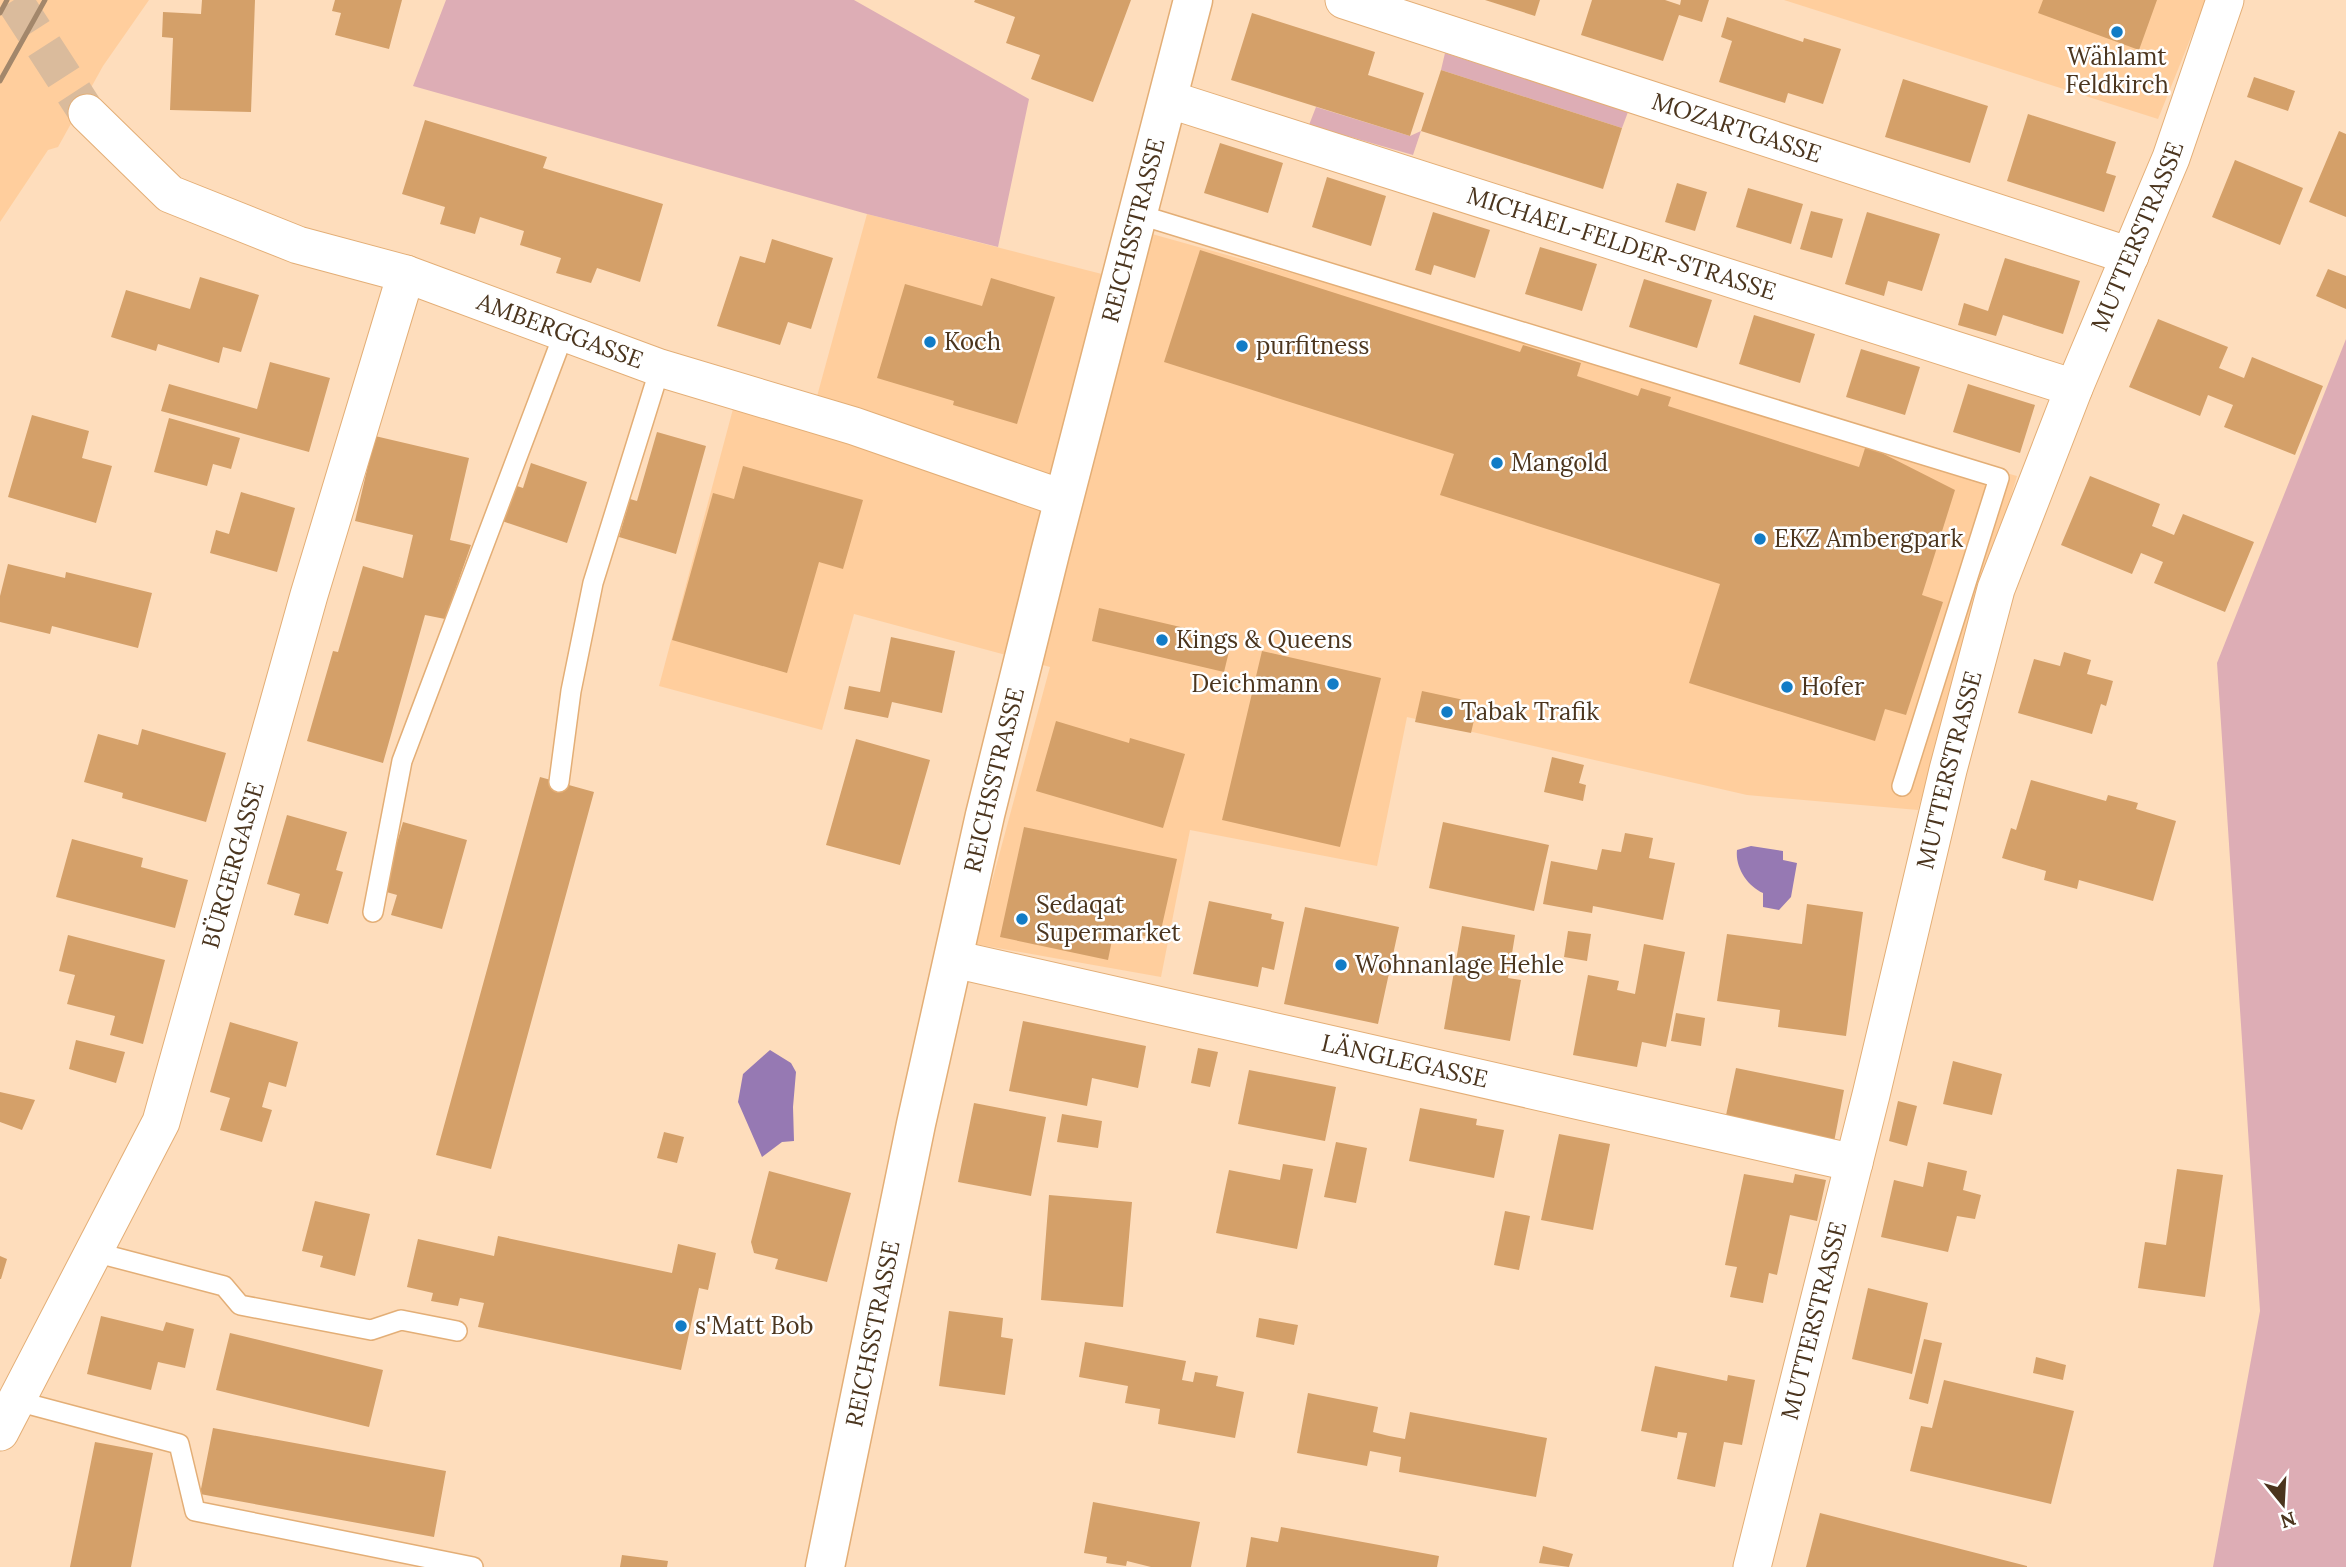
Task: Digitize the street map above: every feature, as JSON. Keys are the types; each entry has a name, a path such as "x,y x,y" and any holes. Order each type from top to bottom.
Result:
{"main road":[{"name":"REICHSSTRASSE","path":"825,1567 916,1124 985,815 1193,0"}],"street":[{"name":"MOZARTGASSE","path":"1344,0 2130,256"},
{"name":"MUTTERSTRASSE","path":"1752,1567 1854,1163 1948,770 1996,589 2074,388 2171,158 2225,0"},
{"name":"MICHAEL-FELDER-STRASSE","path":"1168,99 2074,388"},
{"name":"AMBERGGASSE","path":"88,113 170,194 298,245 406,274 660,368 853,426 1064,499"},
{"name":"BÜRGERGASSE","path":"9,1416 161,1122 309,595 406,274"},
{"name":"LÄNGLEGASSE","path":"954,959 1854,1163"}],"lane":[{"path":"1137,214 1999,478 1902,786"},
{"path":"373,912 402,761 564,333"},
{"path":"559,782 571,691 593,583 660,368"},
{"path":"94,1252 224,1286 240,1305 371,1330 401,1320 457,1331"},
{"path":"9,1416 179,1444 195,1511 473,1567"}],"shaded area":[{"path":"0,0 149,0 103,66 58,147 48,150 0,222"},
{"path":"446,0 854,0 1029,99 998,247 867,214 413,86"},
{"path":"1784,0 2206,0 2158,119"},
{"path":"1445,53 1628,112 1622,128 1441,70"},
{"path":"1316,107 1410,136 1421,131 1413,155 1309,125"},
{"path":"867,214 1141,284 1152,234 2017,476 1918,810 1747,795 1407,717 1377,866 1190,830 1161,977 975,944 1050,667 854,614 822,730 659,686 741,379 816,400"},
{"path":"2346,339 2346,1567 2213,1567 2260,1311 2217,663"},
{"path":"1751,846 1783,851 1783,860 1797,863 1791,897 1779,910 1763,907 1763,893 1752,886 1740,869 1737,850"},
{"path":"770,1050 791,1063 796,1072 794,1141 782,1142 762,1157 738,1102 743,1074"}],"building":[{"path":"202,0 255,0 251,112 170,110 173,38 162,37 163,12 201,14"},
{"path":"335,0 402,0 389,49 335,35 341,13 332,11"},
{"path":"1131,0 1093,102 1031,79 1040,55 1006,43 1015,17 974,2"},
{"path":"1485,0 1540,0 1535,16"},
{"path":"1592,0 1665,0 1680,5 1681,0 1709,0 1702,22 1679,15 1663,61 1581,35"},
{"name":"Wählamt Feldkirch","path":"2043,0 2157,0 2139,50 2038,13"},
{"path":"1252,13 1375,52 1368,75 1424,93 1410,136 1231,80"},
{"path":"1727,17 1803,42 1804,38 1841,49 1823,104 1788,93 1785,103 1719,82 1732,41 1721,37"},
{"path":"1441,70 1622,128 1603,189 1421,131"},
{"path":"2254,77 2295,91 2288,111 2247,97"},
{"path":"1903,79 1988,106 1970,163 1885,137"},
{"path":"2028,114 2116,142 2106,173 2116,176 2104,212 2007,181"},
{"path":"425,120 547,157 543,168 663,204 640,282 597,268 591,283 556,273 561,258 520,245 524,231 480,217 475,234 440,224 445,207 402,194"},
{"path":"2339,131 2346,134 2346,217 2309,202"},
{"path":"1220,143 1283,163 1268,213 1204,193"},
{"path":"2235,160 2303,188 2280,245 2212,217"},
{"path":"1327,177 1386,196 1371,246 1312,227"},
{"path":"1677,183 1707,192 1695,231 1665,222"},
{"path":"1748,188 1803,204 1791,244 1736,227"},
{"path":"1811,211 1843,219 1832,258 1800,249"},
{"path":"1433,212 1490,230 1475,278 1434,265 1431,275 1415,270"},
{"path":"1867,212 1940,234 1922,291 1888,281 1884,296 1845,284"},
{"path":"772,239 833,258 811,329 788,322 780,345 717,326 740,256 765,263"},
{"path":"1540,247 1597,264 1582,311 1525,294"},
{"name":"EKZ Ambergpark","path":"1200,250 1520,352 1523,345 1581,363 1577,376 1638,396 1641,388 1671,397 1668,406 1859,467 1866,445 1955,490 1922,595 1943,602 1906,715 1885,709 1875,741 1689,683 1720,584 1440,495 1454,454 1164,362"},
{"path":"2005,258 2080,281 2063,334 2003,315 1996,336 1958,325 1964,303 1988,311"},
{"path":"2328,269 2346,276 2346,309 2316,296"},
{"path":"200,277 259,295 241,352 223,347 219,363 158,344 156,351 111,337 126,290 190,309"},
{"path":"991,278 1055,297 1017,424 953,405 954,401 877,378 905,284 982,306"},
{"path":"1644,279 1712,300 1697,348 1629,327"},
{"path":"1754,315 1815,334 1800,383 1739,364"},
{"path":"2158,319 2228,347 2219,368 2244,378 2252,357 2323,386 2295,455 2224,427 2233,405 2208,395 2200,416 2129,387"},
{"path":"1861,349 1920,367 1905,415 1846,397"},
{"path":"270,362 330,378 309,452 161,411 169,384 257,409"},
{"path":"1968,384 2035,405 2020,453 1953,432"},
{"path":"32,415 89,431 82,458 112,466 96,523 8,497"},
{"path":"169,418 240,438 231,469 213,464 207,486 154,472"},
{"path":"657,432 706,446 676,554 619,537 630,499 637,501"},
{"path":"375,436 469,458 450,540 471,545 445,619 425,615 383,763 307,741 333,651 338,652 363,566 403,578 413,535 355,521"},
{"path":"531,463 587,482 567,543 502,521 514,485 523,488"},
{"path":"743,466 863,500 843,569 819,562 787,673 672,640 713,493 734,499"},
{"path":"2090,476 2160,504 2152,526 2174,535 2183,514 2254,542 2225,612 2154,583 2163,562 2141,553 2132,574 2061,545"},
{"path":"241,492 295,508 277,572 210,553 216,530 229,534"},
{"path":"8,564 65,578 66,572 152,593 138,648 52,626 50,634 0,622 0,596"},
{"name":"Kings & Queens","path":"1099,608 1232,639 1224,672 1092,641"},
{"path":"891,637 955,651 942,713 892,702 888,718 844,709 849,686 880,692"},
{"path":"1262,651 1381,678 1340,847 1222,820"},
{"path":"2064,652 2091,660 2087,674 2113,681 2106,706 2101,704 2092,734 2018,713 2034,659 2060,666"},
{"name":"Tabak Trafik","path":"1422,691 1478,703 1471,733 1415,722"},
{"path":"1056,721 1129,743 1130,738 1185,754 1163,828 1036,791"},
{"path":"142,729 226,753 206,822 122,798 123,793 84,782 98,734 138,745"},
{"path":"856,739 930,760 900,865 826,845"},
{"path":"1552,757 1584,765 1579,783 1586,785 1583,801 1544,792"},
{"path":"540,777 594,792 491,1169 436,1155"},
{"path":"2031,780 2106,801 2108,795 2138,803 2136,809 2176,821 2153,901 2079,880 2077,889 2044,880 2046,871 2002,858 2011,828 2016,830"},
{"path":"287,815 347,832 336,870 343,872 328,924 294,915 300,894 267,884"},
{"path":"403,822 467,840 442,929 391,915 397,895 383,891"},
{"path":"1443,822 1549,845 1534,911 1429,888"},
{"path":"1024,827 1177,859 1159,939 1114,930 1108,960 1000,937"},
{"path":"1625,833 1653,838 1649,858 1675,863 1663,920 1593,906 1592,913 1543,904 1551,861 1597,870 1602,849 1621,852"},
{"path":"72,839 143,858 141,867 188,880 175,928 56,897"},
{"path":"1209,901 1272,914 1271,919 1284,922 1274,970 1262,967 1258,987 1193,974"},
{"path":"1807,904 1863,912 1846,1036 1778,1027 1780,1010 1717,1001 1727,934 1802,944"},
{"name":"Wohnanlage Hehle","path":"1305,907 1399,927 1378,1024 1284,1004"},
{"path":"1462,926 1515,935 1508,978 1521,980 1510,1041 1444,1029"},
{"path":"1568,931 1591,934 1587,961 1564,957"},
{"path":"68,935 165,960 143,1044 110,1035 115,1016 67,1004 75,975 59,971"},
{"path":"1644,944 1685,952 1666,1047 1642,1042 1637,1067 1573,1055 1588,975 1619,981 1617,990 1635,994"},
{"path":"1676,1013 1705,1018 1701,1046 1671,1041"},
{"path":"1023,1021 1146,1046 1138,1088 1092,1078 1087,1106 1009,1091"},
{"path":"230,1022 298,1042 286,1087 269,1082 262,1107 272,1110 262,1142 220,1130 230,1098 210,1092"},
{"path":"76,1040 125,1052 116,1083 69,1069"},
{"path":"1198,1048 1218,1052 1210,1087 1191,1083"},
{"path":"1953,1061 2002,1074 1992,1115 1943,1104"},
{"path":"1736,1068 1844,1090 1834,1142 1725,1120"},
{"path":"1249,1070 1336,1087 1325,1141 1238,1124"},
{"path":"0,1092 35,1100 22,1130 0,1122"},
{"path":"1898,1101 1917,1106 1907,1146 1889,1141"},
{"path":"974,1103 1046,1117 1031,1196 958,1182"},
{"path":"1420,1108 1477,1119 1476,1125 1504,1130 1494,1178 1409,1161"},
{"path":"1062,1114 1102,1121 1098,1148 1057,1142"},
{"path":"664,1132 684,1137 677,1163 657,1158"},
{"path":"1559,1134 1610,1144 1593,1230 1541,1220"},
{"path":"1336,1142 1367,1148 1356,1203 1324,1197"},
{"path":"1928,1162 1967,1171 1963,1190 1981,1195 1975,1219 1957,1216 1948,1252 1881,1237 1894,1180 1923,1187"},
{"path":"1283,1164 1313,1169 1297,1249 1216,1233 1229,1170 1280,1180"},
{"path":"2177,1169 2223,1175 2205,1297 2138,1288 2145,1242 2166,1245"},
{"path":"769,1171 851,1193 827,1282 775,1269 778,1259 754,1253 751,1242"},
{"path":"1744,1174 1793,1183 1795,1174 1826,1180 1817,1221 1790,1215 1777,1275 1769,1273 1763,1303 1730,1297 1737,1267 1725,1265"},
{"path":"1049,1195 1132,1202 1123,1307 1041,1300"},
{"path":"315,1201 370,1214 355,1276 320,1267 323,1256 302,1251"},
{"path":"1505,1211 1530,1216 1519,1270 1494,1265"},
{"path":"498,1236 672,1273 678,1244 716,1253 708,1290 699,1288 681,1370 478,1327 484,1303 460,1298 458,1306 431,1301 433,1293 407,1287 418,1239 494,1256"},
{"path":"0,1256 7,1259 1,1279 0,1279"},
{"path":"1868,1288 1928,1303 1912,1374 1852,1359"},
{"path":"949,1311 1003,1318 1001,1337 1013,1339 1005,1395 939,1386"},
{"path":"101,1316 163,1331 166,1322 194,1329 185,1368 158,1362 151,1390 87,1374"},
{"path":"1259,1318 1298,1325 1294,1345 1256,1337"},
{"path":"230,1333 383,1370 369,1427 216,1390"},
{"path":"1924,1339 1942,1343 1928,1404 1909,1399"},
{"path":"1085,1342 1186,1361 1182,1380 1193,1382 1195,1372 1218,1376 1216,1386 1244,1392 1235,1438 1158,1424 1160,1409 1125,1403 1128,1386 1079,1377"},
{"path":"2036,1357 2066,1365 2063,1380 2033,1373"},
{"path":"1655,1366 1727,1381 1728,1375 1755,1380 1742,1445 1724,1442 1715,1487 1677,1479 1687,1433 1678,1432 1677,1438 1641,1431"},
{"path":"1944,1380 2074,1411 2051,1504 1910,1471 1921,1426 1932,1428"},
{"path":"1308,1393 1378,1407 1373,1432 1389,1436 1405,1439 1410,1412 1547,1438 1536,1497 1399,1472 1401,1457 1370,1451 1367,1466 1297,1453"},
{"path":"213,1428 446,1471 434,1537 200,1494"},
{"path":"95,1442 153,1453 131,1567 70,1567"},
{"path":"1093,1502 1200,1522 1191,1567 1151,1567 1127,1561 1126,1566 1106,1563 1107,1557 1084,1553"},
{"path":"1820,1513 2027,1566 2027,1567 1806,1567"},
{"path":"1281,1527 1439,1556 1437,1567 1246,1567 1251,1537 1278,1542"},
{"path":"1543,1546 1573,1554 1569,1567 1539,1563"},
{"path":"622,1555 668,1561 667,1567 620,1567"}],"tunnel":[{"path":"14,0 87,113"}],"railway":[{"path":"0,13 7,0"},
{"path":"0,81 45,0"}],"place":[{"name":"Wählamt Feldkirch","path":"2117,32"},
{"name":"Koch","path":"930,342"},
{"name":"purfitness","path":"1242,346"},
{"name":"Mangold","path":"1497,463"},
{"name":"EKZ Ambergpark","path":"1760,539"},
{"name":"Kings & Queens","path":"1162,640"},
{"name":"Deichmann","path":"1333,684"},
{"name":"Hofer","path":"1787,687"},
{"name":"Tabak Trafik","path":"1447,712"},
{"name":"Sedaqat Supermarket","path":"1022,919"},
{"name":"Wohnanlage Hehle","path":"1341,965"},
{"name":"s'Matt Bob","path":"681,1326"}]}
